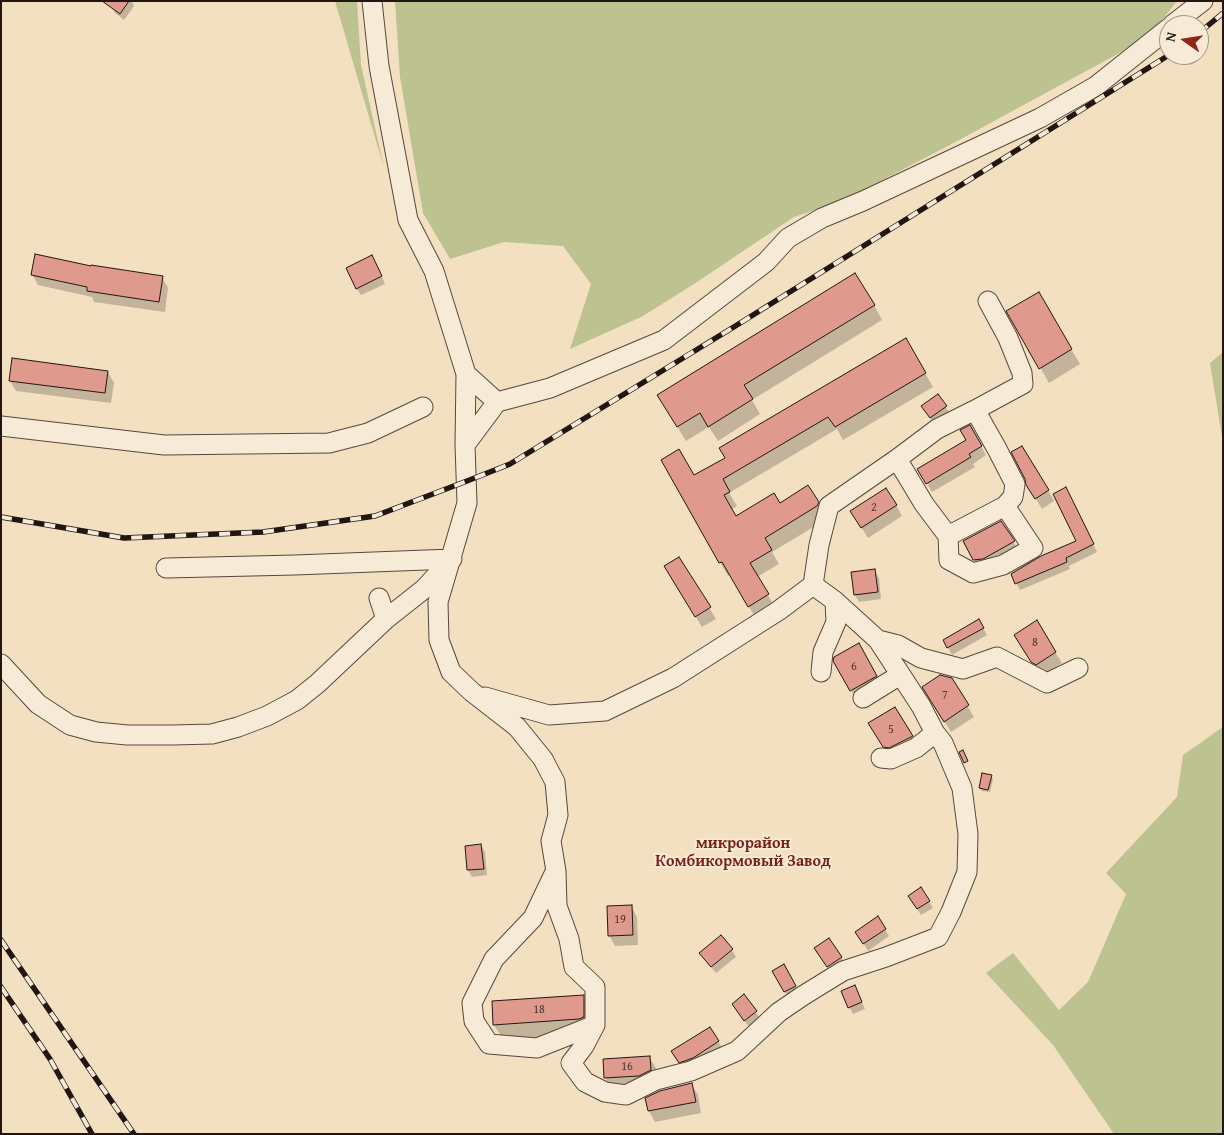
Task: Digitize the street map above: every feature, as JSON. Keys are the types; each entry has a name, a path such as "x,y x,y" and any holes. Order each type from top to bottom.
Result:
{"street":[{"path":"372,1 379,66 408,220 434,271 466,374 465,444 467,503 438,602 439,640 451,672 472,692 517,727 543,759 555,782 558,815 551,841 556,871 557,906 569,939 574,967 595,987 595,1025 584,1046 571,1063"},
{"path":"1185,15 1203,1"},
{"path":"465,444 497,402 550,388 664,340 766,262 788,238 822,218 863,201 1040,118 1096,86 1159,36"},
{"path":"472,692 549,715 605,711 673,678 778,611 813,585 819,545 829,506 937,429 1023,384 1022,373 1008,338 988,301"},
{"path":"466,374 497,402"},
{"path":"1,426 164,445 329,443 368,434 422,407"},
{"path":"948,536 1005,506 1013,497 1015,484 975,410"},
{"path":"897,459 924,504 948,536 949,560 973,573 1003,564 1033,548 1005,506"},
{"path":"166,568 452,559"},
{"path":"1,664 38,704 70,725 96,732 127,735 212,734 238,727 266,716 297,700 317,684 386,619 424,589 452,559"},
{"path":"556,871 533,918 494,958 472,1003 474,1021 489,1044 537,1048 571,1063 585,1082 604,1092 626,1095 656,1080 691,1071 737,1051 779,1012 843,971 938,937 951,912 967,872 968,834 962,788 943,743 878,640 813,585"},
{"path":"424,589 438,602"},
{"path":"378,598 386,619"},
{"path":"821,672 823,652 836,622 834,602"},
{"path":"878,640 898,645 921,658 963,669 997,657 1047,683 1078,668"},
{"path":"863,698 900,675"},
{"path":"881,758 891,759 916,748 935,732"},
{"path":"537,1048 595,1025"}],"green space":[{"path":"335,1 357,1 361,65 384,168"},
{"path":"395,1 1177,1 1166,15 1159,15 1159,24 1149,37 840,202 794,217 643,316 570,349 591,284 563,246 504,242 450,259 423,213 400,77"},
{"path":"1223,352 1223,443 1210,363"},
{"path":"1223,727 1223,1134 1114,1134 1053,1045 986,973 1013,953 1059,1010 1088,982 1126,894 1106,873 1177,797 1183,755"}],"building":[{"path":"102,1 129,1 120,14"},
{"path":"35,254 91,266 163,276 159,302 87,291 87,287 31,275"},
{"path":"372,255 382,276 356,289 346,268"},
{"path":"855,273 875,305 744,385 753,399 708,427 700,413 677,427 657,395"},
{"path":"1039,292 1072,349 1039,369 1006,311"},
{"path":"906,338 926,373 835,427 828,417 723,479 730,492 724,495 736,516 774,493 780,503 808,485 819,502 817,506 765,538 772,550 750,563 769,594 748,607 722,562 719,563 661,460 679,449 694,475 725,458 719,448"},
{"path":"12,358 108,371 105,393 9,381"},
{"path":"938,394 947,406 930,418 921,406"},
{"path":"970,425 982,446 969,454 971,457 926,484 917,469 966,440 960,430"},
{"path":"1022,446 1049,490 1035,499 1026,485 1025,479 1011,452"},
{"path":"1066,487 1094,544 1066,558 1067,562 1015,584 1011,574 1041,556 1076,541 1053,494"},
{"path":"886,488 897,505 861,528 850,511"},
{"path":"1001,521 1015,541 983,559 973,560 963,541"},
{"path":"679,557 711,607 695,617 664,566"},
{"path":"875,569 878,592 854,595 851,572"},
{"path":"979,619 984,628 947,648 943,640"},
{"path":"1037,620 1056,652 1036,665 1031,662 1014,635"},
{"path":"859,643 877,676 850,691 833,661 834,657"},
{"path":"940,675 952,678 969,705 944,722 922,687"},
{"path":"895,707 913,736 889,748 883,747 868,723"},
{"path":"963,750 968,761 964,763 959,752"},
{"path":"982,773 992,775 988,790 979,788"},
{"path":"481,844 484,869 467,870 465,846"},
{"path":"921,887 930,901 917,909 908,896"},
{"path":"632,905 633,935 608,936 607,906"},
{"path":"878,916 886,929 863,944 855,932"},
{"path":"721,935 733,949 711,967 699,953"},
{"path":"829,938 842,957 827,967 814,948"},
{"path":"784,964 796,986 784,992 772,971"},
{"path":"855,985 862,1002 848,1008 841,991"},
{"path":"744,994 757,1011 744,1021 732,1004"},
{"path":"584,995 584,1017 579,1019 493,1025 492,1001"},
{"path":"710,1027 719,1041 693,1058 679,1063 671,1051"},
{"path":"650,1056 651,1070 639,1076 604,1078 603,1059"},
{"path":"692,1083 696,1102 648,1111 645,1098 660,1091"}],"railway":[{"path":"1209,25 1223,13"},
{"path":"1,517 124,538 263,532 375,516 467,481 510,464 737,325 1159,61"},
{"path":"1,940 134,1134"},
{"path":"1,987 50,1059 92,1134"}],"district":[{"name":"микрорайон Комбикормовый Завод","path":"743,853"}]}
